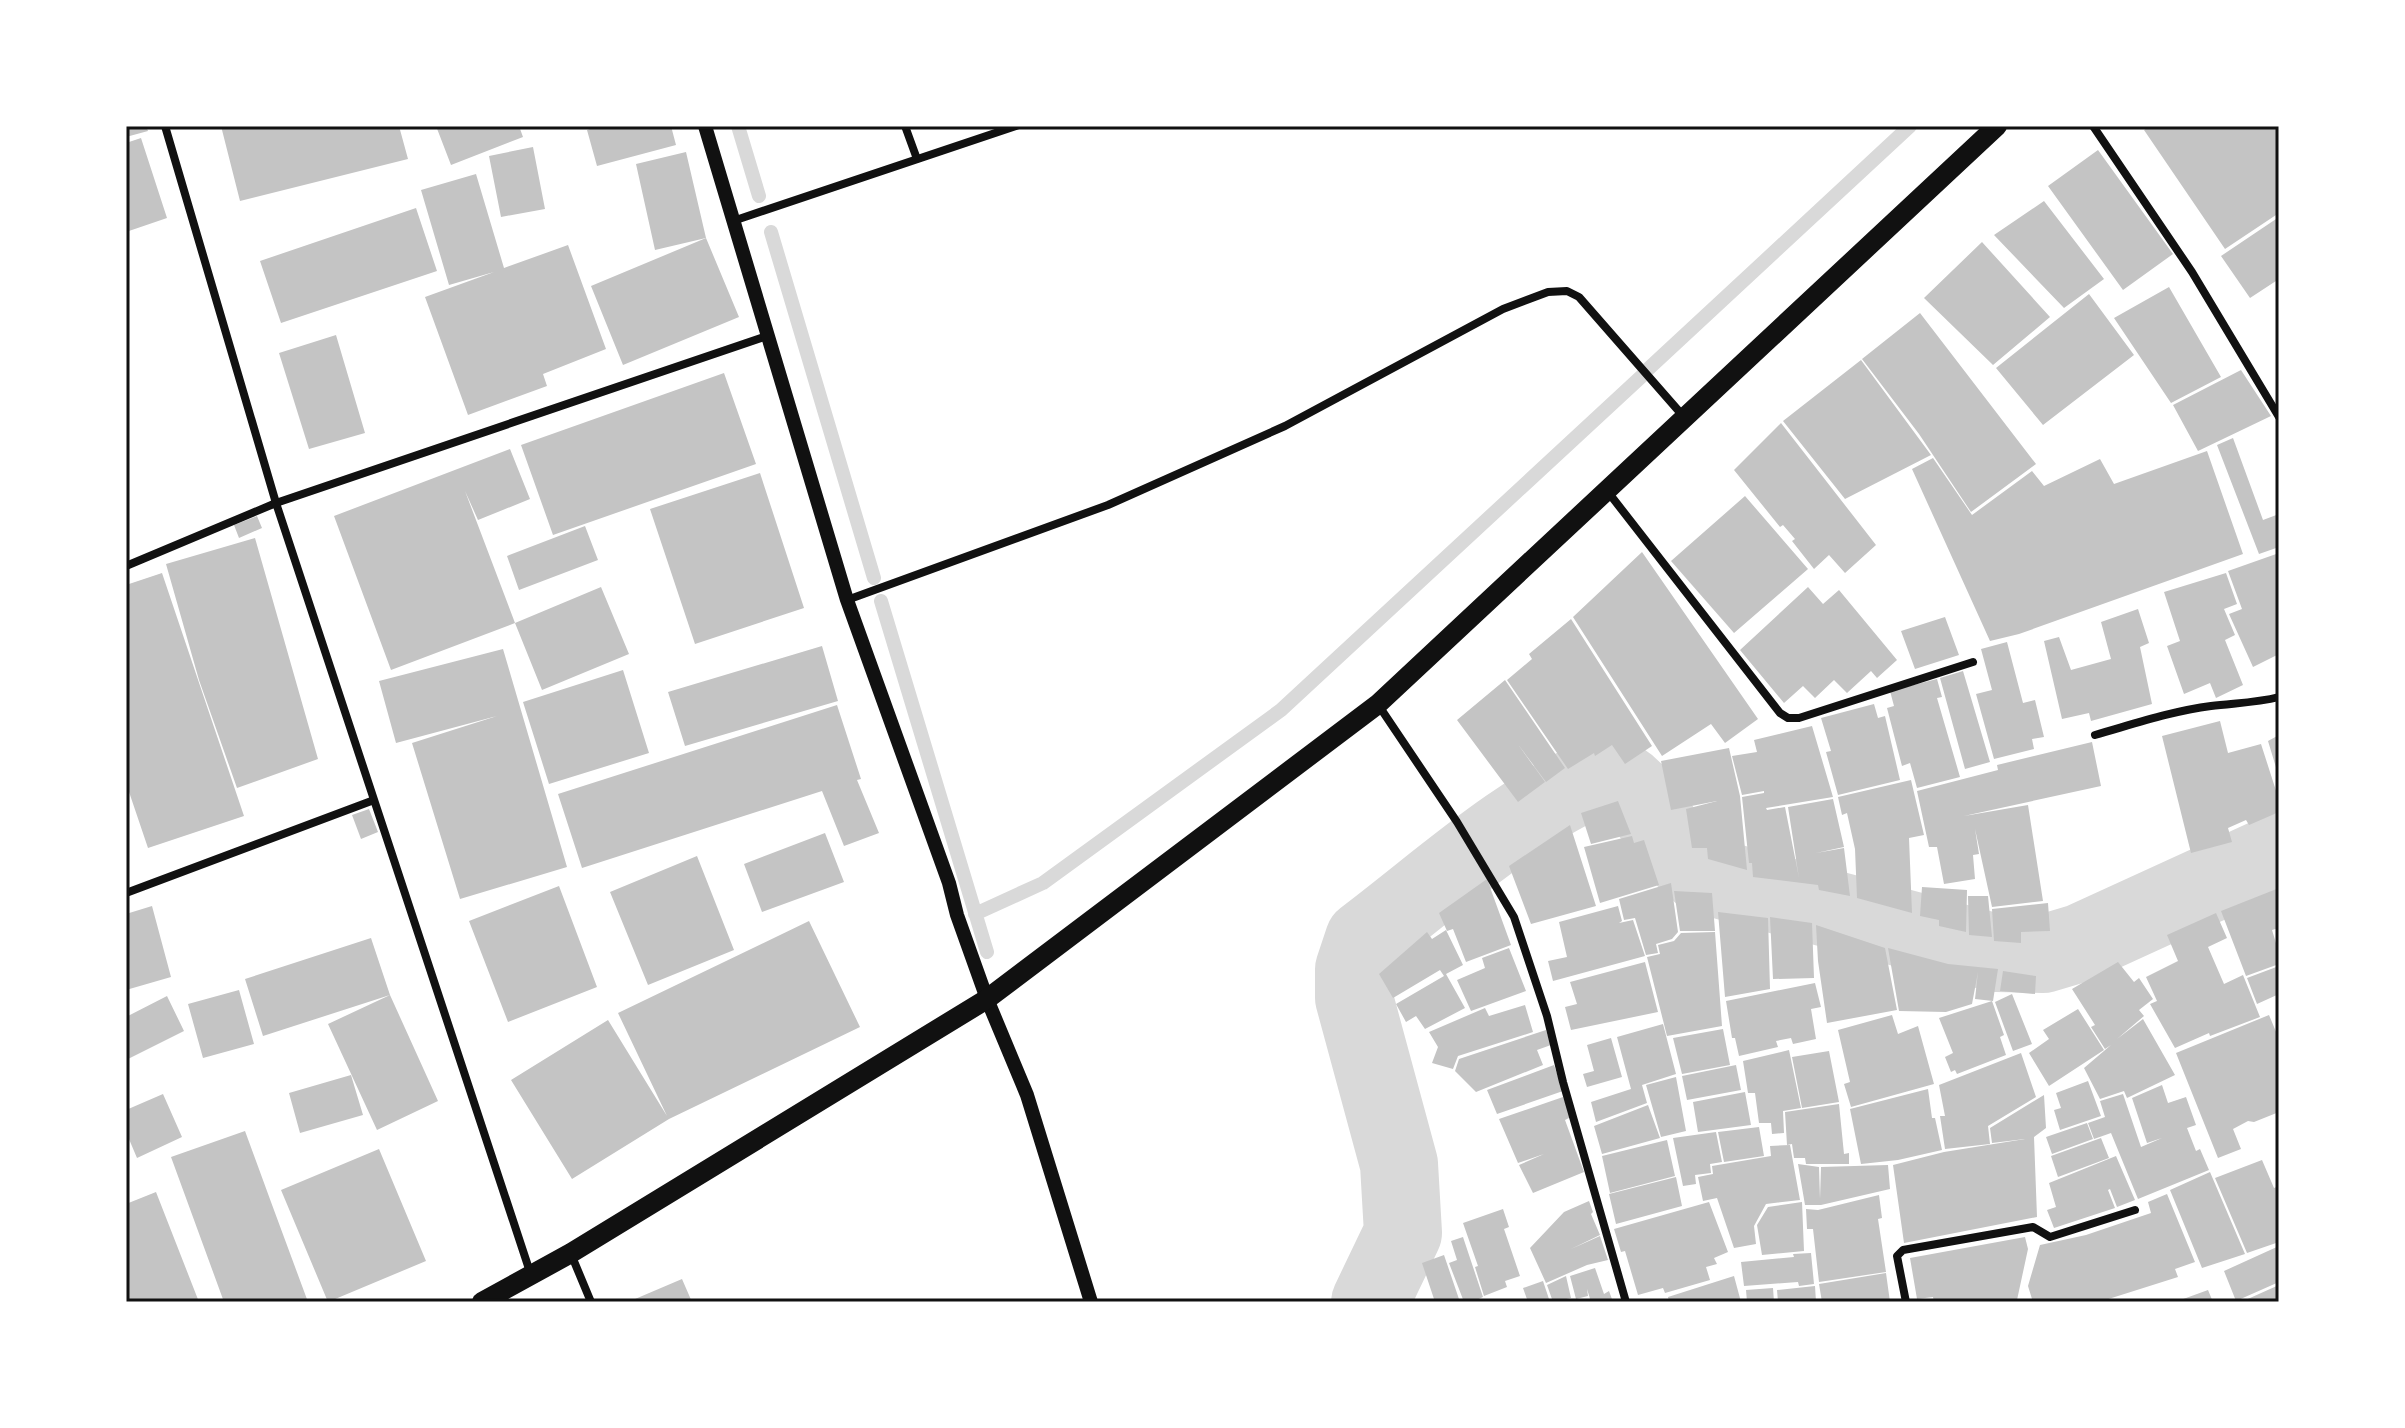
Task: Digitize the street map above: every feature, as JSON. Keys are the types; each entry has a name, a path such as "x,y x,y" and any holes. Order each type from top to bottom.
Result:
{"main road":[{"path":"482,1302 571,1253 987,999 1378,704 1997,126"}],"street":[{"path":"165,126 276,503 531,1276"},
{"path":"705,126 847,600 949,883 987,999 1027,1095 1091,1302"},
{"path":"905,126 917,159"},
{"path":"733,221 1016,126"},
{"path":"2093,126 2192,272 2279,417"},
{"path":"847,600 1108,505 1285,426 1503,309 1548,292 1567,291 1579,297 1685,417"},
{"path":"126,566 276,503 767,336"},
{"path":"1606,491 1780,713 1788,718 1799,718 1973,662"},
{"path":"2095,735 2174,713 2279,697"},
{"path":"1378,704 1457,822 1514,917 1547,1016 1626,1302"},
{"path":"126,893 374,800"},
{"path":"1906,1302 1897,1256 1903,1250 2033,1227 2050,1237 2135,1210"},
{"path":"571,1253 591,1302"}],"building":[{"path":"126,126 146,126 148,131 126,137"},
{"path":"221,126 399,126 408,159 240,201"},
{"path":"436,126 519,126 523,137 451,165"},
{"path":"600,126 671,126 676,145 597,166 587,130"},
{"path":"2150,126 2273,126 2279,133 2279,213 2225,249 2144,130"},
{"path":"141,138 167,218 126,232 126,143"},
{"path":"533,147 545,209 501,217 489,156"},
{"path":"2098,150 2173,254 2123,290 2048,186"},
{"path":"686,152 706,238 655,250 636,164"},
{"path":"476,174 504,268 568,245 606,349 543,374 547,386 468,415 425,297 494,272 449,285 421,190"},
{"path":"2044,201 2104,279 2064,308 1994,235"},
{"path":"416,208 437,271 281,323 260,261"},
{"path":"2279,217 2279,279 2250,298 2221,256"},
{"path":"706,238 739,317 623,365 591,286"},
{"path":"1982,242 2050,317 1993,365 1924,298"},
{"path":"2169,287 2221,377 2171,403 2114,318"},
{"path":"2089,294 2134,355 2043,425 1996,368"},
{"path":"1920,313 2036,464 1971,512 1919,434 1862,359"},
{"path":"336,335 365,433 309,449 279,353"},
{"path":"1861,360 1931,455 1845,499 1783,421"},
{"path":"2241,370 2271,416 2198,451 2173,405"},
{"path":"724,373 756,464 553,535 521,445"},
{"path":"1781,423 1876,545 1845,573 1829,555 1814,569 1792,541 1795,539 1783,525 1780,527 1734,470"},
{"path":"2233,438 2263,520 2279,514 2279,547 2259,554 2217,445"},
{"path":"510,449 530,499 478,520 465,491 515,623 391,670 334,516"},
{"path":"2207,451 2243,554 2019,634 1990,641 1912,469 1933,458 1972,515 2032,471 2044,486 2100,459 2114,484"},
{"path":"760,473 804,608 695,644 650,509"},
{"path":"1745,496 1808,569 1734,633 1671,561"},
{"path":"257,516 262,528 239,538 234,525"},
{"path":"585,526 598,560 519,590 507,556"},
{"path":"255,538 318,759 237,788 199,680 166,564"},
{"path":"1642,552 1758,719 1725,743 1711,724 1662,756 1573,617"},
{"path":"2279,553 2279,654 2253,667 2229,614 2242,609 2228,571"},
{"path":"162,573 244,816 148,848 126,783 126,585"},
{"path":"2226,573 2237,604 2224,609 2235,635 2225,640 2243,685 2216,698 2210,683 2184,694 2167,646 2180,641 2164,592"},
{"path":"601,587 629,654 542,690 515,623"},
{"path":"1808,587 1823,604 1839,590 1897,660 1877,678 1871,671 1847,693 1834,680 1815,698 1803,686 1784,703 1740,650"},
{"path":"2138,609 2149,643 2140,647 2152,704 2091,721 2089,713 2062,719 2044,641 2059,637 2071,670 2111,659 2101,622"},
{"path":"1945,617 1959,655 1915,669 1901,631"},
{"path":"1571,619 1652,746 1625,764 1612,745 1568,769 1507,680 1532,659 1529,654"},
{"path":"2007,642 2023,703 2035,700 2044,737 2032,739 2034,749 1994,759 1976,694 1992,690 1981,649"},
{"path":"822,646 838,701 685,746 668,692"},
{"path":"503,649 567,867 460,899 412,743 497,716 396,743 379,681"},
{"path":"623,670 649,753 549,784 523,702"},
{"path":"1963,671 1990,762 1965,769 1940,678"},
{"path":"1937,679 1942,697 1937,698 1960,777 1917,788 1910,763 1902,766 1887,708 1894,706 1890,691"},
{"path":"1505,680 1565,768 1546,782 1517,743 1545,782 1518,802 1457,720"},
{"path":"1874,704 1878,718 1885,716 1900,780 1838,795 1826,752 1831,751 1821,718"},
{"path":"837,705 861,779 857,780 879,833 844,846 822,791 582,868 558,794"},
{"path":"2220,721 2228,753 2261,744 2279,800 2279,812 2249,825 2246,820 2228,828 2232,842 2191,853 2162,736"},
{"path":"1812,726 1833,797 1766,808 1785,807 1799,878 1788,807 1833,799 1844,847 1816,853 1844,848 1850,896 1819,890 1818,885 1753,877 1752,863 1749,863 1742,797 1764,791 1742,795 1732,756 1757,752 1754,740"},
{"path":"2279,735 2279,774 2278,774 2268,741"},
{"path":"2092,742 2101,786 1964,816 2028,805 2043,901 1992,907 1975,829 1979,854 1973,855 1975,879 1944,884 1937,847 1929,847 1917,791 1998,770 1997,765"},
{"path":"1729,748 1740,796 1747,870 1708,859 1707,848 1692,848 1686,809 1717,801 1671,810 1661,761"},
{"path":"1911,780 1924,835 1909,838 1912,913 1857,898 1855,849 1847,813 1842,815 1838,797"},
{"path":"1618,801 1631,834 1591,844 1581,813"},
{"path":"369,809 378,832 361,839 352,815"},
{"path":"1570,825 1596,906 1531,924 1509,866"},
{"path":"825,833 844,882 762,912 744,864"},
{"path":"1632,836 1634,843 1644,840 1659,885 1600,903 1584,847"},
{"path":"697,856 734,950 648,985 610,892"},
{"path":"1487,879 1511,945 1466,962 1453,929 1447,931 1439,913"},
{"path":"1671,883 1678,932 1672,939 1656,944 1658,953 1646,955 1635,918 1624,920 1619,899"},
{"path":"559,886 597,987 508,1022 469,921"},
{"path":"1922,887 1967,890 1966,932 1939,926 1939,920 1920,916"},
{"path":"2279,888 2279,928 2272,930 2279,964 2246,976 2221,911"},
{"path":"1674,891 1712,893 1715,931 1680,931"},
{"path":"1968,896 1988,896 1992,937 1969,935"},
{"path":"2048,903 2050,931 2021,932 2021,943 1994,941 1992,909"},
{"path":"152,906 171,977 126,990 126,914"},
{"path":"1618,906 1622,921 1619,923 1633,920 1645,956 1553,981 1548,961 1567,957 1559,922"},
{"path":"1718,912 1768,918 1770,989 1725,997"},
{"path":"2216,913 2227,938 2208,947 2224,984 2243,975 2260,1017 2210,1036 2209,1033 2175,1048 2150,1004 2157,1001 2146,977 2178,961 2167,935"},
{"path":"1770,917 1812,923 1814,978 1773,979"},
{"path":"809,921 860,1027 669,1119 572,1179 511,1080 608,1020 667,1116 618,1013"},
{"path":"1816,925 1885,948 1897,1010 1827,1023"},
{"path":"1446,930 1463,965 1446,974 1465,1008 1425,1029 1416,1016 1406,1022 1396,1004 1444,976 1440,970 1393,998 1379,974 1427,932 1432,939"},
{"path":"1715,932 1722,1026 1667,1036 1647,957 1660,954 1658,945 1674,941 1681,933"},
{"path":"371,938 390,995 263,1036 245,979"},
{"path":"1509,948 1526,991 1471,1011 1457,980 1485,968 1482,958"},
{"path":"1888,948 1948,964 1998,969 1993,1001 1975,999 1978,972 1972,1004 1946,1012 1899,1011"},
{"path":"1645,962 1658,1012 1571,1030 1565,1007 1577,1004 1570,982"},
{"path":"2118,962 2134,982 2139,978 2153,999 2139,1010 2144,1016 2117,1039 2143,1019 2175,1075 2127,1098 2124,1091 2100,1099 2084,1068 2111,1045 2105,1049 2091,1027 2095,1025 2072,989"},
{"path":"2279,966 2279,994 2257,1004 2247,978"},
{"path":"2003,971 2036,976 2035,994 2000,991"},
{"path":"1815,983 1821,1007 1811,1009 1816,1039 1793,1044 1791,1038 1776,1041 1778,1047 1739,1056 1735,1038 1732,1038 1726,1001"},
{"path":"239,990 254,1044 203,1058 188,1004"},
{"path":"2012,994 2032,1044 2013,1051 1995,1002"},
{"path":"390,995 438,1101 377,1130 328,1024"},
{"path":"167,996 184,1031 126,1060 126,1017"},
{"path":"1992,1001 2004,1035 2000,1037 2006,1055 1957,1074 1955,1070 1951,1072 1945,1057 1953,1053 1939,1018"},
{"path":"1525,1005 1533,1032 1458,1056 1453,1069 1432,1063 1438,1047 1429,1032 1485,1008 1489,1016"},
{"path":"2078,1009 2104,1050 2049,1086 2029,1053 2049,1039 2043,1030"},
{"path":"1892,1015 1898,1034 1918,1026 1934,1084 1851,1107 1844,1084 1850,1082 1838,1030"},
{"path":"2269,1015 2279,1039 2279,1112 2233,1129 2241,1149 2218,1158 2176,1053"},
{"path":"1663,1024 1676,1074 1642,1085 1647,1103 1596,1122 1591,1102 1631,1089 1617,1037"},
{"path":"1723,1029 1730,1065 1682,1074 1673,1038"},
{"path":"1546,1030 1551,1045 1537,1050 1543,1065 1476,1092 1455,1071 1459,1059"},
{"path":"1611,1038 1622,1077 1587,1087 1583,1074 1594,1071 1587,1045"},
{"path":"1789,1050 1801,1108 1783,1111 1784,1133 1772,1134 1771,1123 1759,1123 1755,1093 1748,1093 1743,1061"},
{"path":"1829,1051 1839,1102 1802,1108 1792,1057"},
{"path":"2021,1053 2036,1097 1988,1126 1990,1144 1945,1149 1940,1116 1945,1116 1939,1085"},
{"path":"1554,1065 1563,1091 1497,1114 1487,1090"},
{"path":"1736,1065 1741,1090 1687,1100 1682,1076"},
{"path":"351,1075 363,1115 300,1133 289,1093"},
{"path":"1676,1077 1686,1131 1661,1137 1646,1085"},
{"path":"2088,1081 2101,1116 2060,1130 2054,1110 2061,1108 2056,1093"},
{"path":"2162,1085 2168,1103 2186,1097 2196,1125 2187,1128 2196,1151 2200,1149 2209,1170 2138,1199 2111,1133 2094,1139 2088,1123 2105,1117 2100,1101 2123,1094 2141,1147 2162,1138 2147,1143 2132,1098"},
{"path":"1928,1089 1932,1118 1935,1118 1942,1150 1861,1164 1850,1109"},
{"path":"1745,1092 1751,1125 1698,1132 1693,1102"},
{"path":"163,1094 182,1137 137,1158 126,1132 126,1110"},
{"path":"2044,1095 2046,1128 2034,1137 2037,1217 1904,1243 1893,1165 1944,1152 2025,1139 1992,1143 1990,1128"},
{"path":"1563,1097 1571,1117 1565,1120 1584,1172 1533,1193 1519,1165 1544,1154 1518,1163 1499,1119"},
{"path":"1839,1104 1844,1154 1849,1153 1849,1164 1806,1164 1805,1158 1794,1158 1792,1144 1787,1145 1785,1112"},
{"path":"1648,1105 1660,1138 1602,1154 1594,1126"},
{"path":"2087,1123 2093,1139 2052,1154 2046,1137"},
{"path":"1759,1127 1764,1156 1724,1162 1718,1132"},
{"path":"245,1131 308,1302 224,1302 171,1157"},
{"path":"1716,1132 1722,1162 1710,1164 1711,1173 1695,1175 1696,1184 1683,1186 1673,1138"},
{"path":"2101,1138 2109,1158 2058,1177 2051,1156"},
{"path":"1667,1140 1675,1176 1610,1193 1602,1156"},
{"path":"1790,1145 1800,1200 1766,1204 1754,1226 1756,1244 1734,1248 1717,1198 1703,1201 1698,1177 1713,1174 1712,1166 1771,1156 1770,1146"},
{"path":"379,1149 426,1261 328,1302 281,1190"},
{"path":"2116,1156 2135,1200 2117,1207 2110,1189 2115,1208 2054,1228 2047,1210 2056,1207 2049,1183"},
{"path":"2262,1160 2274,1188 2279,1186 2279,1242 2247,1253 2215,1178"},
{"path":"1798,1164 1819,1167 1820,1199 1821,1167 1888,1165 1890,1189 1821,1205 1805,1205"},
{"path":"2210,1172 2245,1254 2202,1268 2170,1190"},
{"path":"1676,1177 1682,1206 1616,1224 1609,1194"},
{"path":"156,1192 199,1302 126,1302 126,1204"},
{"path":"2167,1194 2195,1262 2175,1269 2178,1277 2099,1302 2032,1299 2028,1286 2040,1245 2086,1235 2151,1213 2148,1202"},
{"path":"1879,1195 1882,1218 1878,1219 1886,1272 1819,1282 1813,1229 1807,1229 1806,1209 1818,1210"},
{"path":"1589,1201 1600,1235 1571,1249 1600,1236 1608,1260 1587,1265 1546,1283 1530,1248 1564,1212"},
{"path":"1709,1202 1728,1252 1714,1258 1717,1264 1706,1267 1710,1280 1665,1293 1663,1288 1638,1295 1625,1251 1621,1252 1614,1229"},
{"path":"1802,1202 1804,1251 1762,1255 1757,1225 1768,1207"},
{"path":"1503,1209 1509,1227 1504,1229 1520,1276 1505,1281 1507,1287 1484,1296 1475,1267 1478,1266 1463,1223"},
{"path":"1463,1237 1483,1297 1472,1302 1464,1302 1449,1263 1457,1260 1451,1241"},
{"path":"2025,1237 2028,1249 2017,1300 1934,1302 1933,1297 1917,1299 1910,1258"},
{"path":"2279,1246 2279,1282 2236,1301 2224,1271"},
{"path":"1811,1253 1814,1284 1799,1286 1798,1282 1744,1286 1741,1262"},
{"path":"1444,1255 1460,1302 1435,1302 1422,1263"},
{"path":"1595,1268 1604,1294 1609,1291 1613,1302 1591,1302 1587,1289 1588,1296 1576,1299 1570,1276"},
{"path":"1886,1273 1890,1302 1822,1302 1819,1284"},
{"path":"1566,1276 1571,1298 1553,1302 1547,1285"},
{"path":"1734,1276 1741,1302 1669,1302 1668,1297"},
{"path":"682,1279 692,1302 628,1302"},
{"path":"1543,1281 1550,1302 1528,1302 1523,1288"},
{"path":"2279,1285 2279,1302 2241,1302"},
{"path":"1815,1286 1816,1302 1778,1302 1777,1290"},
{"path":"1773,1288 1774,1302 1747,1302 1746,1290"},
{"path":"2208,1290 2213,1302 2175,1302"}],"waterway":[{"path":"738,126 759,196"},
{"path":"1646,371 1910,126"},
{"path":"771,232 874,578"},
{"path":"975,914 1043,883 1281,710 1643,375"},
{"path":"881,601 987,952"},
{"path":"1370,1302 1403,1233 1399,1164 1354,998 1354,969 1364,939 1480,848 1573,789 1606,773 1629,786 1675,848 1703,875 1996,953 2043,954 2080,943 2279,852"}]}
